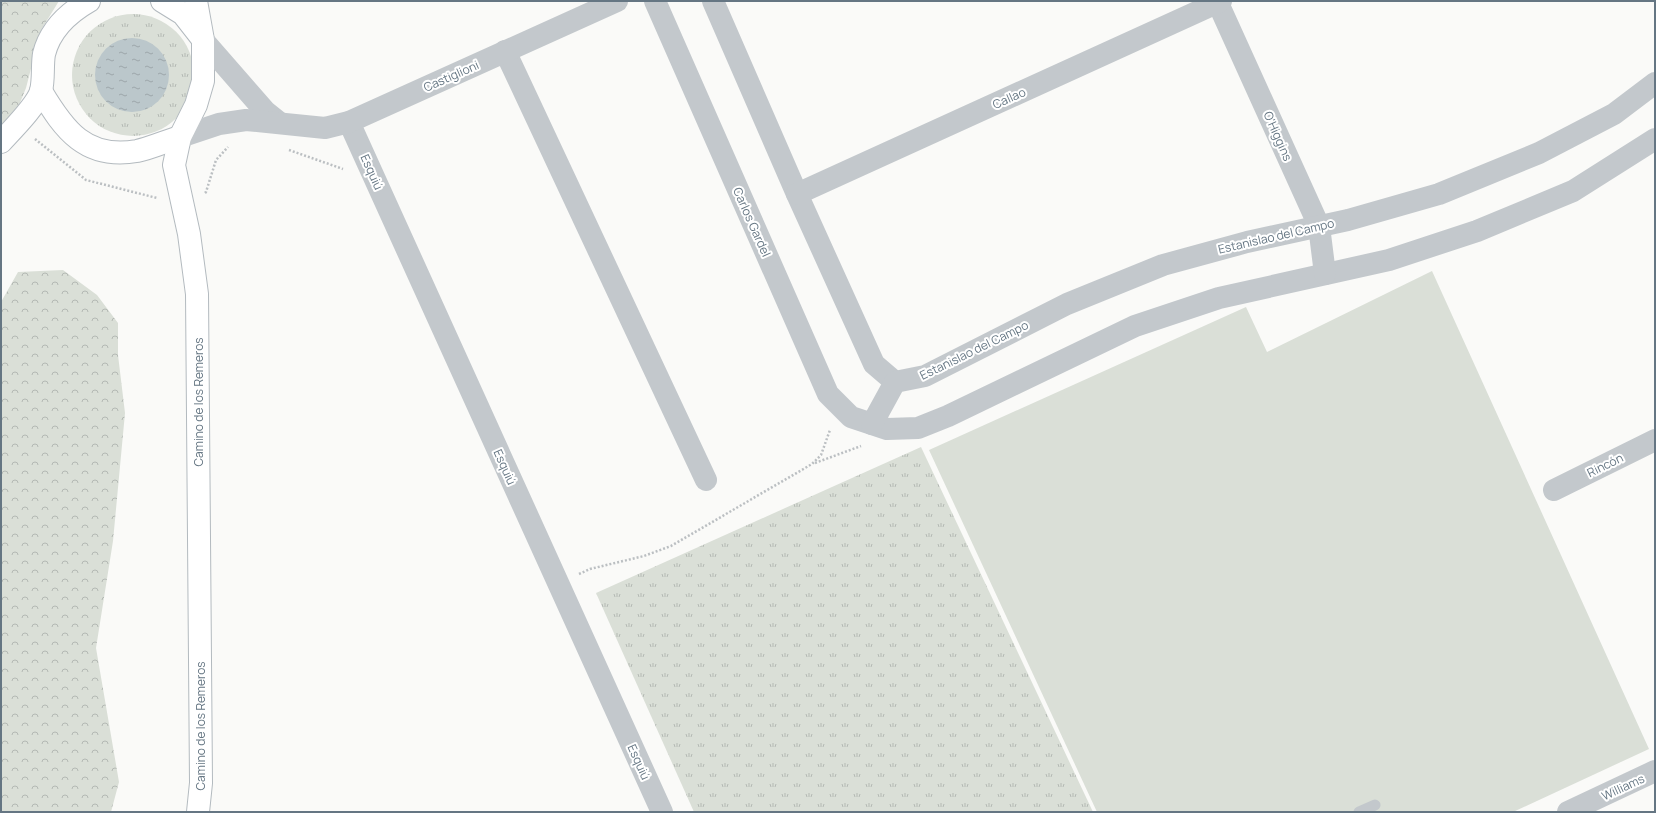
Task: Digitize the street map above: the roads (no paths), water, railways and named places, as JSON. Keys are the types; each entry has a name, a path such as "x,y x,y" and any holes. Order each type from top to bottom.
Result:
{"main road":[{"path":"1,142 24,116 41,91 44,53 56,28 72,10 89,1"},
{"path":"162,1 183,14 203,40"},
{"name":"Camino de los Remeros","path":"196,1 203,40 203,81 196,105 180,137 174,164 189,234 197,294 201,783 198,812"},
{"path":"41,91 58,120 78,139 96,148 113,153 137,151 180,137"}],"street":[{"name":"Castiglioni","path":"180,137 219,124 246,120 325,128 349,122 617,1"},
{"name":"Carlos Gardel","path":"655,1 828,394 851,417 879,426"},
{"path":"713,1 797,194 874,364 895,382 879,426 918,428 948,416 1136,326 1219,298 1389,260 1477,231 1573,191 1655,138"},
{"name":"Callao","path":"797,194 1219,1"},
{"name":"O'Higgins","path":"1219,1 1319,226 1325,274"},
{"path":"203,40 265,111 280,123"},
{"path":"505,51 706,480"},
{"name":"Estanislao del Campo","path":"895,382 925,376 1067,304 1163,265 1247,242 1348,220 1439,194 1539,154 1614,114 1655,83"},
{"name":"Esquiú","path":"349,122 662,812"},
{"name":"Rincón","path":"1554,490 1655,440"},
{"name":"Williams","path":"1568,812 1655,771"}],"lane":[{"path":"1359,812 1375,805"}],"water":[{"path":"132,38 146,41 158,49 166,61 169,75 166,89 158,101 146,109 132,112 118,109 106,101 98,89 95,75 98,61 106,49 118,41"}]}
